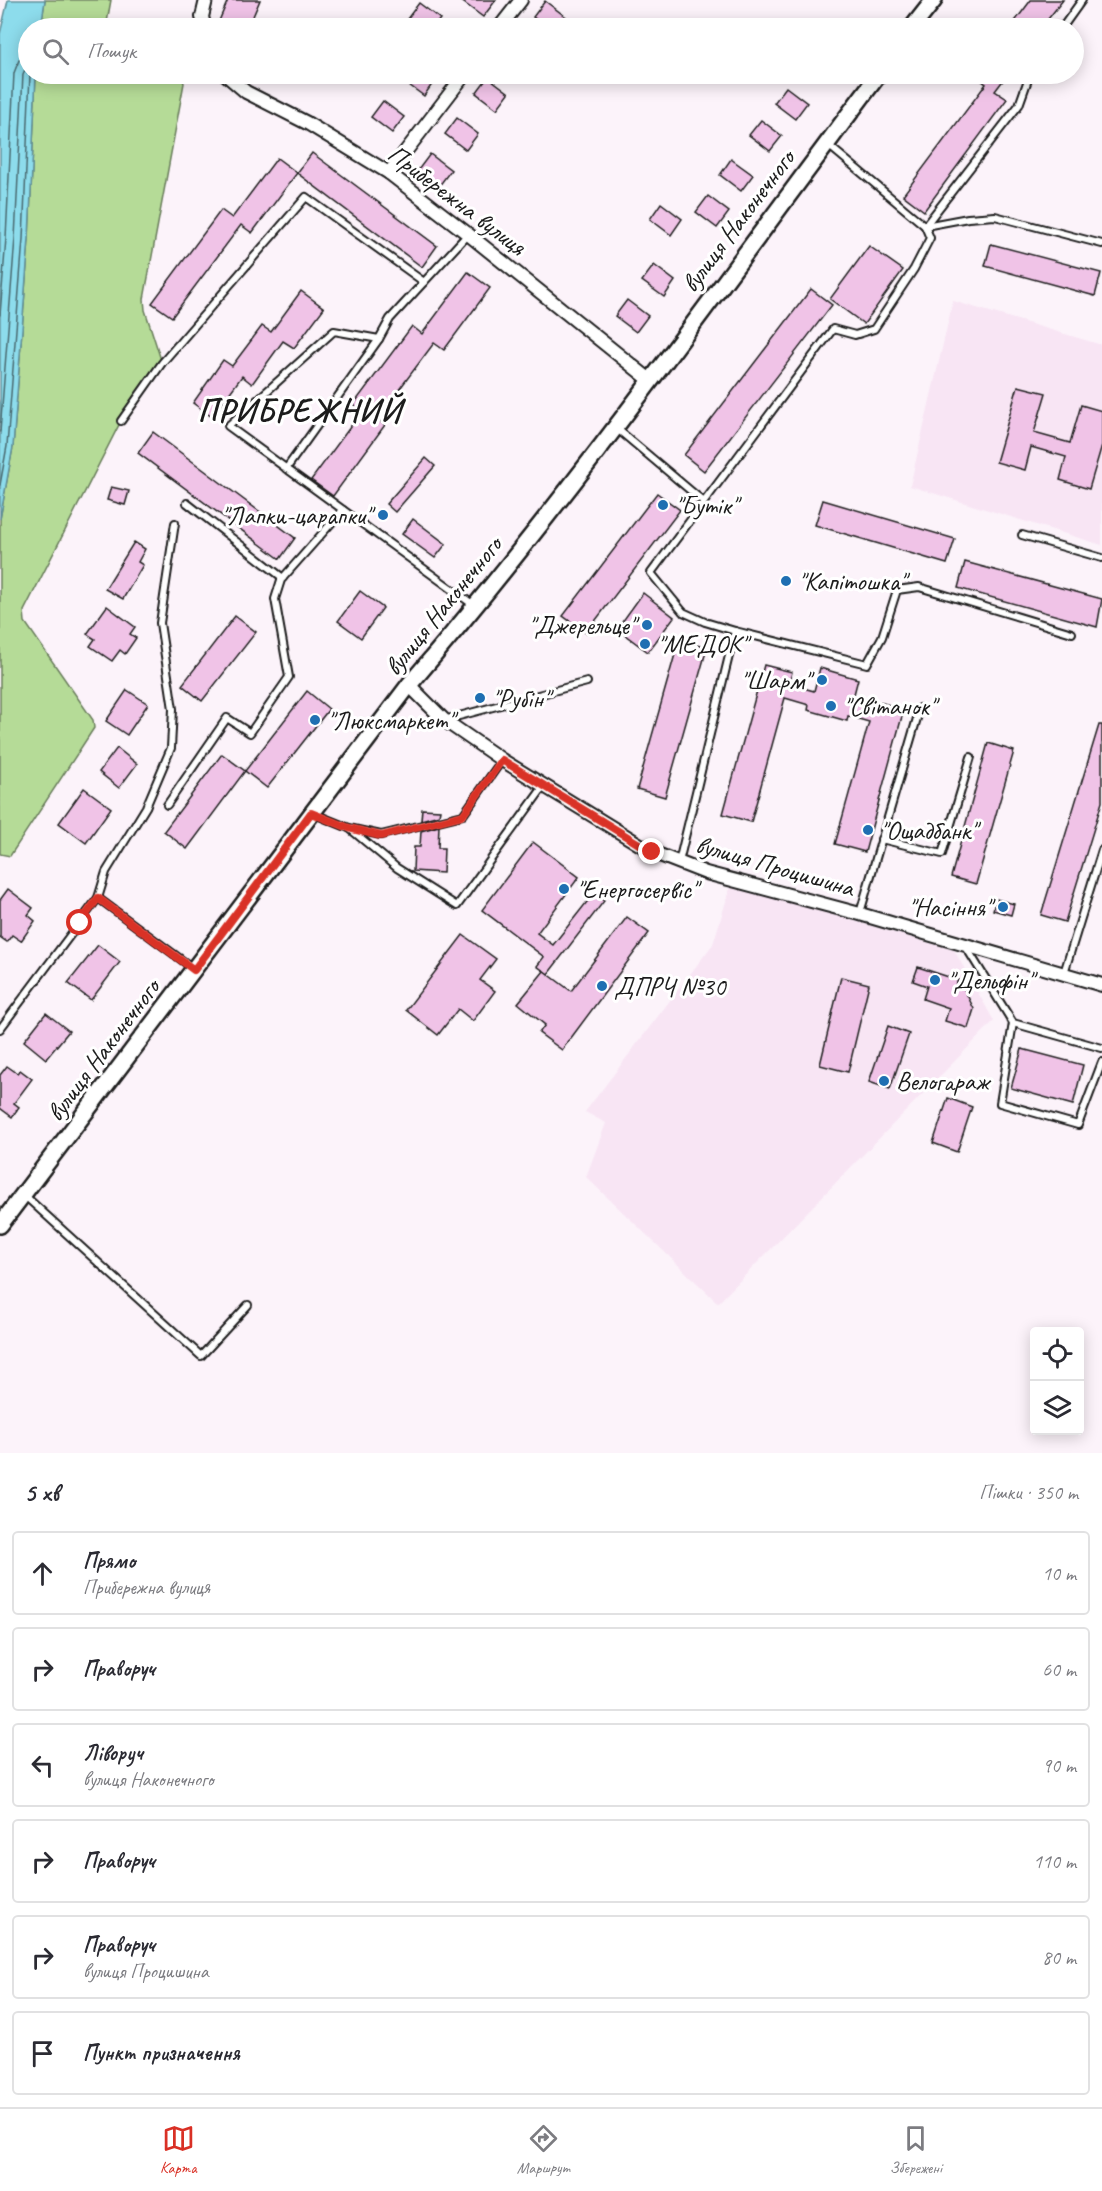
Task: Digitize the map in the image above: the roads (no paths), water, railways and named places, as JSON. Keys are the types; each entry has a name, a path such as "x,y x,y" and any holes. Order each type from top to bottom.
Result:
{"street":[{"path":"202,18 206,0"},
{"path":"507,18 521,0"},
{"path":"920,18 934,0"},
{"name":"Прибережна вулиця","path":"237,84 246,92 307,123 389,173 650,380"},
{"path":"389,173 457,84"},
{"name":"вулиця Наконечного","path":"0,1226 409,685 476,606 650,380 871,84"},
{"name":"вулиця Процишина","path":"409,685 444,720 502,760 652,852 706,873 860,914 1102,985"}],"lane":[{"path":"1069,18 1082,0"},
{"path":"925,226 1019,105 1026,84"},
{"path":"826,143 925,226 930,238 914,268 874,329 855,335 833,329 651,573 683,612 705,622 867,664 882,637 897,590 918,587 1072,633"},
{"path":"121,421 162,363 306,198 424,282"},
{"path":"925,226 968,218 996,216 1102,244"},
{"path":"286,469 379,339 390,319 468,234"},
{"path":"379,339 334,331 228,426 476,606"},
{"path":"614,426 704,502"},
{"path":"187,503 283,578"},
{"path":"166,805 227,718 249,733 289,677 275,599 283,578 343,510"},
{"path":"0,1029 98,898 106,872 146,807 171,748 174,709 160,623 175,523"},
{"path":"1022,535 1102,558"},
{"path":"679,862 735,631"},
{"path":"444,720 587,682"},
{"path":"860,914 920,708"},
{"path":"881,839 942,855 971,757"},
{"path":"311,813 349,828 381,836 463,815 502,760"},
{"path":"349,828 397,868 457,906 544,786"},
{"path":"1064,974 1102,850"},
{"path":"98,898 194,970"},
{"path":"964,944 1013,1023 999,1103 1078,1125 1102,1062"},
{"path":"1013,1023 1102,1048"},
{"path":"23,1195 201,1356 248,1305"}],"water":[{"path":"8,0 45,0 42,18 18,18 18,84 36,84 29,239 13,447 0,519 0,34"}],"place":[{"name":"\"Бутік\"","path":"663,505"},
{"name":"\"Лапки-царапки\"","path":"383,515"},
{"name":"\"Капітошка\"","path":"786,581"},
{"name":"\"Джерельце\"","path":"647,625"},
{"name":"\"МЕДОК\"","path":"645,644"},
{"name":"\"Шарм\"","path":"822,680"},
{"name":"\"Рубін\"","path":"480,698"},
{"name":"\"Світанок\"","path":"831,706"},
{"name":"\"Люксмаркет\"","path":"315,720"},
{"name":"\"Ощадбанк\"","path":"868,830"},
{"name":"\"Енергосервіс\"","path":"564,889"},
{"name":"\"Насіння\"","path":"1003,907"},
{"name":"\"Дельфін\"","path":"935,980"},
{"name":"ДПРЧ №30","path":"602,986"},
{"name":"Велогараж","path":"884,1081"}],"district":[{"name":"ПРИБРЕЖНИЙ","path":"300,410"}]}
